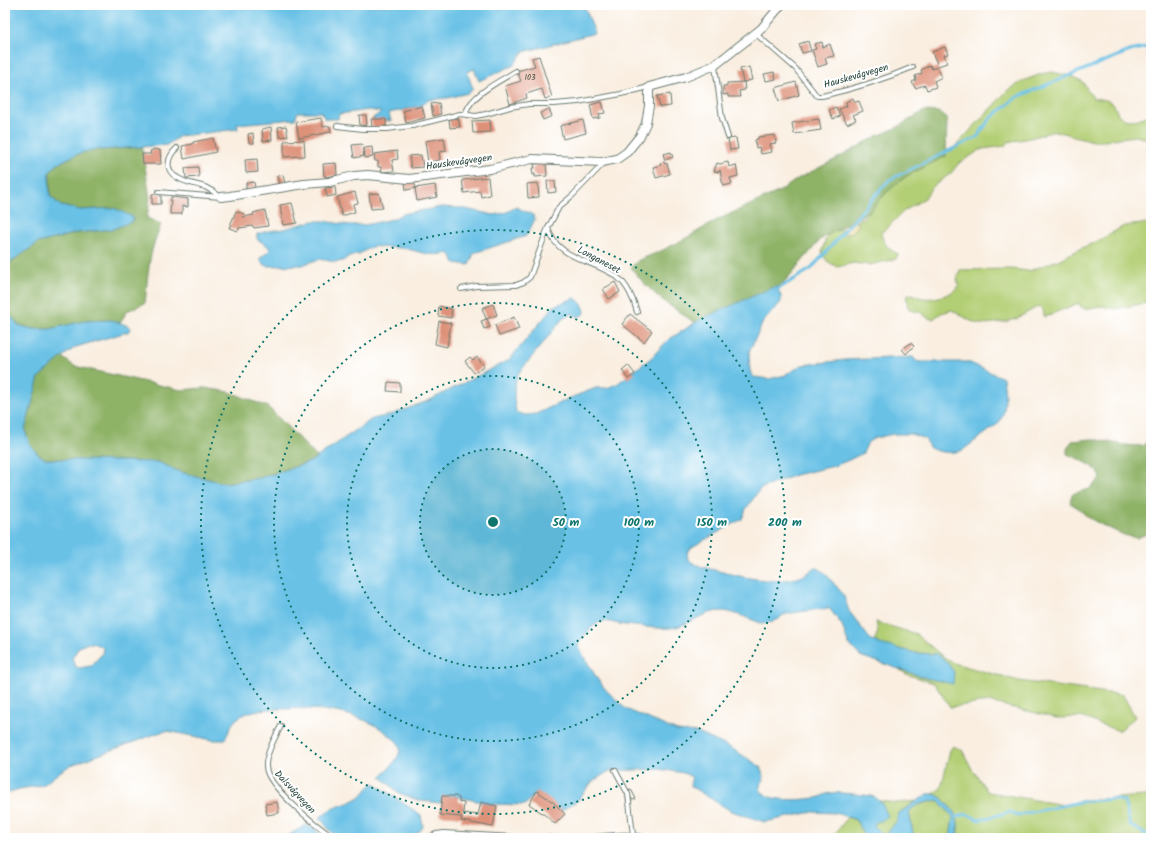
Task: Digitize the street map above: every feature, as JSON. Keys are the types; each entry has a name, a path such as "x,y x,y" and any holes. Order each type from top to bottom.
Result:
{"street":[{"path":"649,87 686,77 715,65 756,34 781,5"},
{"name":"Hauskevågvegen","path":"221,197 304,184 329,182 354,176 368,175 408,179 426,177 490,169 532,159 606,161 627,152 640,136 646,123 649,87"}],"lane":[{"path":"644,5 660,5"},
{"name":"Hauskevågvegen","path":"756,34 795,68 817,96 873,83 913,67"},
{"path":"715,65 722,118 728,137"},
{"path":"468,115 466,112 473,99 516,71"},
{"path":"337,126 363,129 387,129 412,126 460,114 476,116 510,107 529,104 578,102 649,87"},
{"path":"177,148 169,159 168,165 172,173 178,178 214,191 221,197"},
{"path":"461,289 476,286 516,285 524,282 530,277 548,228 559,207 573,195 606,161"},
{"name":"Hauskevågvegen","path":"158,192 221,197"},
{"name":"Longaneset","path":"548,228 555,243 562,250 598,267 616,277 625,285 636,312"},
{"name":"Dalsvågvegen","path":"281,726 271,745 266,762 268,775 300,812 334,838"},
{"path":"615,770 628,794 633,835"},
{"path":"428,838 436,834 444,833 500,837 563,838"},
{"path":"580,838 633,835 648,838"}],"green space":[{"path":"1052,72 1070,76 1082,81 1093,98 1112,103 1119,115 1127,120 1136,120 1151,114 1151,150 1148,152 1146,150 1149,143 1147,139 1136,136 1106,141 1093,141 1055,131 1008,142 1005,146 982,149 959,163 951,173 931,188 925,198 904,211 885,230 881,232 886,245 898,254 896,259 869,265 853,263 837,267 827,261 822,252 828,234 832,231 842,230 864,217 870,211 879,194 943,152 954,148 1006,92 1023,81 1041,74"},
{"path":"924,111 939,112 947,119 946,156 905,177 887,192 870,211 821,239 787,279 777,288 776,286 696,323 669,305 652,291 637,276 631,267 639,260 661,251 717,220 780,191 799,178 877,136 896,128"},
{"path":"142,147 150,198 147,218 161,224 150,260 145,303 127,311 120,323 112,320 84,321 50,329 33,329 18,325 5,308 5,269 12,261 38,243 76,233 113,229 114,208 81,210 61,206 50,196 50,171 66,159 86,151"},
{"path":"1151,223 1151,302 1115,309 1101,306 1085,309 1081,307 1079,303 1044,317 1043,310 1039,306 1016,319 984,324 971,321 952,310 941,313 933,319 928,318 920,312 910,310 907,305 908,302 906,297 910,294 922,298 932,298 953,292 959,285 957,279 960,270 1011,269 1029,271 1058,260 1096,242 1124,226"},
{"path":"62,357 74,366 181,390 204,388 230,392 268,407 317,457 310,462 260,478 224,483 180,472 158,462 46,459 39,455 28,442 25,425 39,377"},
{"path":"1092,439 1124,445 1142,446 1151,439 1151,532 1137,538 1124,535 1087,517 1080,509 1070,503 1072,494 1089,489 1101,478 1096,469 1082,460 1067,454 1067,449 1072,441"},
{"path":"876,622 916,634 953,663 1019,681 1123,695 1135,717 1119,731 1081,717 1057,718 989,702 950,707 934,683 906,674 899,669 926,678 937,654 921,654 904,651 888,647 874,641 878,632"},
{"path":"953,746 962,750 972,769 988,792 1064,805 1084,800 1146,796 1151,793 1151,838 956,838 958,833 958,823 955,815 942,798 933,794 941,788 950,750"},
{"path":"938,800 953,817 950,838 914,838 909,812 918,805"},
{"path":"879,801 898,803 916,801 899,813 897,821 884,837 874,826 882,803"},
{"path":"847,817 856,820 865,838 831,838"}],"sand":[{"path":"854,222 859,223 855,230 849,234 842,233 842,230"}],"water":[{"path":"5,5 584,5 595,33 523,52 514,65 479,81 474,69 467,72 473,89 468,93 447,98 428,100 421,106 389,113 391,121 372,119 381,112 369,110 339,114 338,119 325,119 321,112 298,112 295,119 237,124 238,129 180,136 167,145 99,149 71,157 57,165 49,174 50,196 61,206 81,210 114,208 133,217 133,221 113,229 76,233 38,243 12,261 5,269"},
{"path":"442,207 461,208 494,215 507,212 516,207 533,215 535,219 526,236 474,253 469,265 455,263 452,256 447,253 434,255 401,248 373,246 359,254 349,256 343,261 335,262 319,259 302,265 267,266 262,263 260,258 270,250 268,246 257,239 257,234 284,229 313,221 349,225 365,225 393,219 402,214"},
{"path":"776,286 781,296 781,302 763,322 749,352 750,371 754,377 769,379 786,375 802,365 845,360 913,357 916,361 920,362 968,362 1003,378 1005,406 1000,421 963,450 950,452 936,451 929,447 925,439 911,434 893,434 875,438 868,442 863,453 849,460 834,466 795,475 760,489 746,509 742,519 692,547 687,553 688,559 702,567 760,580 776,581 790,579 803,575 814,568 818,568 824,572 843,594 849,611 870,639 880,644 916,653 937,654 947,662 954,672 953,684 926,678 860,656 848,643 842,625 829,608 791,613 763,624 738,614 723,611 709,613 678,627 671,628 641,627 600,622 588,631 578,643 580,650 598,680 626,709 677,731 698,733 731,748 761,767 764,780 760,788 765,795 788,800 820,797 828,793 857,794 874,797 882,804 888,816 881,821 876,822 874,826 884,837 897,821 899,813 928,794 934,794 943,799 956,815 958,828 956,838 950,838 953,817 938,800 918,805 909,812 914,838 865,838 856,820 836,813 812,812 765,822 731,811 692,787 690,784 692,777 684,773 659,769 609,771 592,782 578,800 561,811 537,791 525,805 490,804 455,796 443,796 441,803 420,801 399,793 381,777 392,765 399,754 400,748 397,742 379,728 366,721 338,712 308,709 265,709 250,712 234,721 224,740 213,740 167,731 161,732 71,765 43,785 19,789 5,794 5,308 18,325 33,329 50,329 84,321 112,320 129,326 131,329 130,331 76,347 39,377 25,430 30,445 39,455 46,459 158,462 180,472 224,483 260,478 310,462 372,419 390,415 428,401 509,360 554,306 575,298 583,306 585,313 579,317 572,314 564,317 518,374 514,387 516,412 526,415 536,414 596,388 607,388 617,384 651,358 668,340 701,319","holes":["92,643 103,647 102,654 91,666 79,668 75,666 72,658 79,647"]},
{"path":"374,783 421,815 423,827 419,832 407,838 339,838 331,832 320,818 328,811 358,798 369,786"},
{"path":"306,825 314,829 325,838 284,838"}],"building":[{"path":"808,41 811,51 802,53 799,44"},
{"path":"822,42 823,47 830,44 834,56 825,58 827,64 818,67 812,50 816,49 814,44"},
{"path":"945,47 948,54 944,55 947,63 938,66 932,52"},
{"path":"539,56 552,97 545,99 542,89 526,94 527,98 510,104 505,86 521,81 517,71 535,66 532,58"},
{"path":"930,65 932,69 937,67 942,77 934,81 936,87 927,90 925,85 915,88 912,82 916,80 915,76 922,73 921,70"},
{"path":"749,67 752,80 743,82 740,69"},
{"path":"774,72 776,79 766,81 764,74"},
{"path":"744,82 745,90 739,91 740,97 728,97 728,94 723,95 723,86 727,86 727,83"},
{"path":"796,82 799,95 779,101 775,88"},
{"path":"670,94 671,106 660,107 657,96"},
{"path":"853,98 855,102 859,101 863,111 853,115 856,120 847,124 839,109 847,106 846,102"},
{"path":"602,102 605,113 599,114 600,118 593,119 590,105"},
{"path":"439,103 441,114 433,116 431,104"},
{"path":"422,106 425,118 406,123 403,111"},
{"path":"836,107 840,116 833,119 829,110"},
{"path":"549,109 552,116 543,120 540,113"},
{"path":"359,115 366,115 367,125 360,126"},
{"path":"321,118 323,127 330,126 331,132 299,138 296,122"},
{"path":"458,118 460,127 450,128 449,119"},
{"path":"371,119 386,119 386,127 372,127"},
{"path":"819,119 821,130 794,134 792,123"},
{"path":"490,120 491,132 473,133 472,121"},
{"path":"583,120 586,133 563,139 560,126"},
{"path":"286,126 288,136 279,137 278,127"},
{"path":"271,127 272,140 263,141 262,129"},
{"path":"253,133 254,143 249,143 248,134"},
{"path":"775,135 776,143 770,144 772,152 761,154 759,147 756,148 755,140 758,139 758,137"},
{"path":"213,138 216,152 184,159 182,146"},
{"path":"444,138 446,151 439,152 440,160 428,162 425,141"},
{"path":"736,138 738,149 730,150 728,139"},
{"path":"304,140 305,156 284,157 284,141"},
{"path":"362,144 364,156 354,158 352,145"},
{"path":"372,147 373,157 365,158 364,148"},
{"path":"153,149 160,150 161,164 143,164 142,154 151,154 150,151"},
{"path":"397,151 398,159 392,160 394,171 382,172 381,167 378,167 378,161 375,161 374,154"},
{"path":"671,152 673,157 665,160 663,154"},
{"path":"421,155 423,167 411,168 409,156"},
{"path":"257,159 258,172 246,173 245,160"},
{"path":"664,162 665,164 667,163 670,174 656,178 653,167 661,165 660,163"},
{"path":"728,162 729,167 736,165 738,176 730,178 732,184 723,186 720,170 719,172 714,171 717,163 720,164"},
{"path":"336,163 337,175 324,176 323,164"},
{"path":"546,163 547,176 535,177 535,174 533,175 532,168 535,168 534,164"},
{"path":"198,167 199,177 186,178 185,168"},
{"path":"283,175 285,184 279,185 277,176"},
{"path":"488,177 490,195 481,197 480,191 464,193 462,180"},
{"path":"414,181 416,188 406,190 405,183"},
{"path":"547,181 555,181 556,192 548,193"},
{"path":"254,182 255,188 246,189 246,183"},
{"path":"538,183 539,197 528,198 527,184"},
{"path":"435,185 437,197 417,201 415,188"},
{"path":"335,187 336,195 327,197 325,188"},
{"path":"355,192 358,203 353,204 355,212 342,216 337,197"},
{"path":"161,193 161,204 152,204 152,194"},
{"path":"379,193 383,208 371,209 369,194"},
{"path":"171,197 188,199 188,207 182,206 182,214 170,214"},
{"path":"292,203 297,223 283,225 280,205"},
{"path":"265,210 268,226 239,228 238,231 229,228 236,211 244,214 243,217 254,215 253,213"},
{"path":"615,282 620,292 609,299 603,289"},
{"path":"493,304 497,315 486,319 482,308"},
{"path":"439,306 452,309 451,318 438,316"},
{"path":"630,314 652,331 644,342 622,324"},
{"path":"514,317 519,329 499,336 495,325"},
{"path":"487,319 490,327 484,329 481,321"},
{"path":"439,321 451,323 447,347 435,344"},
{"path":"911,343 914,346 906,354 902,349"},
{"path":"470,357 473,360 477,357 484,366 474,373 465,361"},
{"path":"628,365 635,374 628,379 622,370"},
{"path":"388,382 400,383 400,392 387,391"},
{"path":"631,789 636,799 632,800 628,790"},
{"path":"537,791 553,802 565,814 555,824 529,804"},
{"path":"442,796 456,796 459,798 459,802 464,803 463,813 478,815 481,802 497,806 493,827 461,821 462,817 440,815"},
{"path":"277,802 279,813 267,815 265,804"}],"waterway":[{"path":"778,289 811,269 889,180 977,137 991,118 1017,97 1130,51 1151,46"},
{"path":"957,817 967,814 979,820 1010,812 1018,815 1080,802 1113,799 1124,801 1130,825 1145,834 1151,834"}]}
